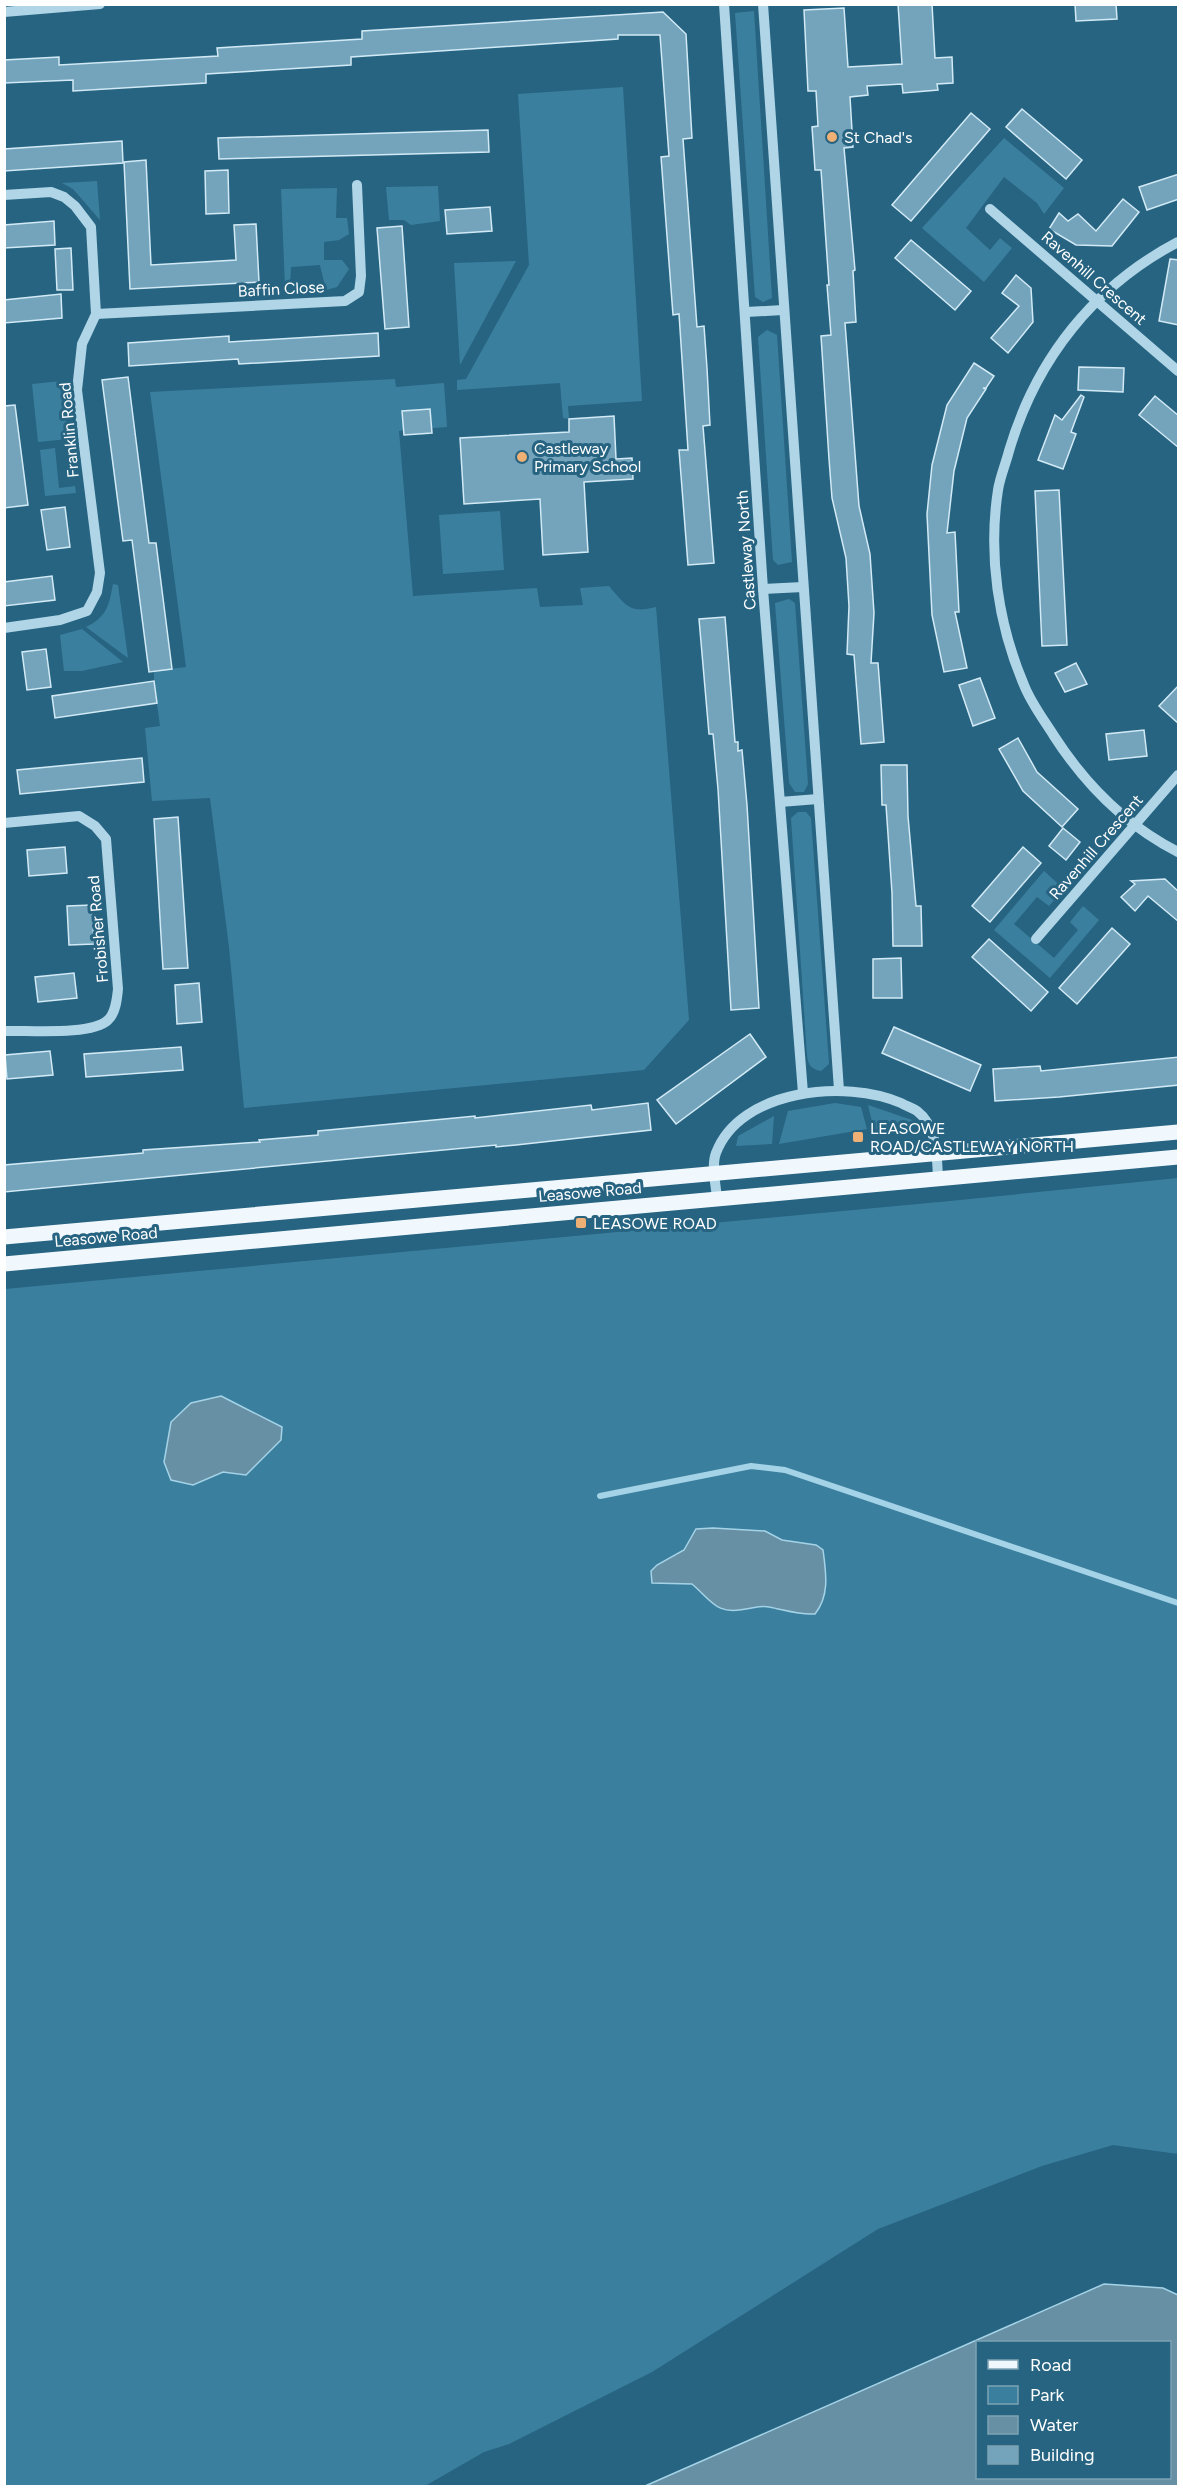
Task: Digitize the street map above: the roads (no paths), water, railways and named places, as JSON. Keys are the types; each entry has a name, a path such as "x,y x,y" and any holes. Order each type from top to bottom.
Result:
{"main road":[{"name":"Leasowe Road","path":"4,1237 1179,1132"},
{"name":"Leasowe Road","path":"4,1264 1179,1157"}],"street":[{"path":"4,12 100,4"},
{"name":"Castleway North","path":"724,4 763,589 803,1093"},
{"path":"763,4 839,1090"},
{"name":"Baffin Close","path":"96,314 345,301 359,292 361,276 357,185"},
{"name":"Franklin Road","path":"4,195 51,192 64,197 91,226 96,314 82,344 77,390 100,573 98,592 87,611 75,617 4,628"},
{"name":"Ravenhill Crescent","path":"990,209 1179,371"},
{"path":"1179,242 1136,267 1096,300 1066,335 1041,373 1015,430 998,489 994,540 996,591 1024,687 1037,709 1074,767 1103,797 1136,825 1179,852"},
{"path":"746,312 783,310"},
{"path":"763,589 803,587"},
{"name":"Ravenhill Crescent","path":"1036,939 1179,775"},
{"path":"780,801 818,799"},
{"name":"Frobisher Road","path":"4,823 79,816 95,826 106,839 118,988 116,1005 109,1020 93,1028 4,1031"},
{"path":"717,1198 714,1156 723,1138 747,1115 803,1093 839,1090 891,1099 918,1111 933,1133 938,1179"}],"water":[{"path":"221,1396 282,1427 281,1440 246,1475 223,1472 193,1485 171,1480 164,1462 171,1422 191,1403"},
{"path":"696,1529 765,1531 782,1540 816,1545 823,1550 825,1591 815,1614 797,1613 764,1606 728,1610 716,1606 692,1584 652,1583 651,1571 657,1565 684,1550"},
{"path":"1104,2284 1163,2288 1178,2295 1178,2486 645,2486"}],"waterway":[{"path":"600,1496 751,1466 785,1470 1178,1603"}],"place":[{"name":"St Chad's","path":"832,137"},
{"name":"Castleway Primary School","path":"522,457"},
{"name":"LEASOWE ROAD/CASTLEWAY NORTH","path":"858,1137"},
{"name":"LEASOWE ROAD","path":"581,1223"}]}
